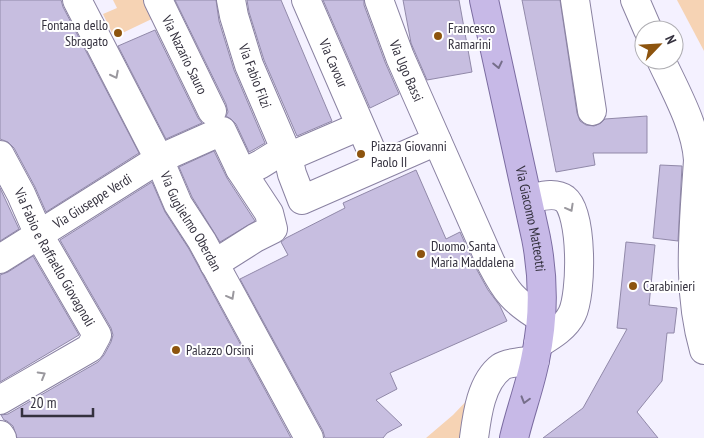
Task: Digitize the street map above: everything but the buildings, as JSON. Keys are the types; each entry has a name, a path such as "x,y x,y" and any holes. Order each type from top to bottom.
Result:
{"main road":[{"name":"Via Giacomo Matteotti","path":"484,0 528,198 541,266 543,292 537,352 514,438"}],"street":[{"name":"Via Guglielmo Oberdan","path":"78,0 178,204 202,241 309,438"},
{"name":"Via Nazario Sauro","path":"158,0 240,169 269,213 273,229 214,264"},
{"name":"Via Fabio Filzi","path":"231,0 249,65 285,149 249,170 240,169"},
{"name":"Via Cavour","path":"306,0 360,126"},
{"name":"Via Ugo Bassi","path":"379,0 400,57 491,263 506,290 518,302 541,318"},
{"path":"575,0 592,111"},
{"path":"635,0 644,20"},
{"path":"666,70 693,134 697,150 693,295 698,328 704,350"},
{"name":"Via Giuseppe Verdi","path":"0,259 219,124"},
{"path":"378,166 360,126 288,157 302,200 438,141"},
{"name":"Via Fabio e Raffaello Giovagnoli","path":"0,155 39,235 97,335 90,348 0,400"},
{"path":"474,438 478,407 489,380 502,366 537,352 562,328 575,306 578,289 579,253 574,213 570,204 558,195 528,198"}],"shaded area":[{"path":"113,0 151,0 158,16 114,37 103,14 117,8"},
{"path":"677,0 704,0 704,51"},
{"path":"474,393 478,438 426,438 453,415"}],"place":[{"name":"Fontana dello Sbragato","path":"118,33"},
{"name":"Francesco Ramarini","path":"438,36"},
{"name":"Piazza Giovanni Paolo II","path":"361,154"},
{"name":"Duomo Santa Maria Maddalena","path":"421,254"},
{"name":"Carabinieri","path":"633,286"},
{"name":"Palazzo Orsini","path":"176,350"}]}
